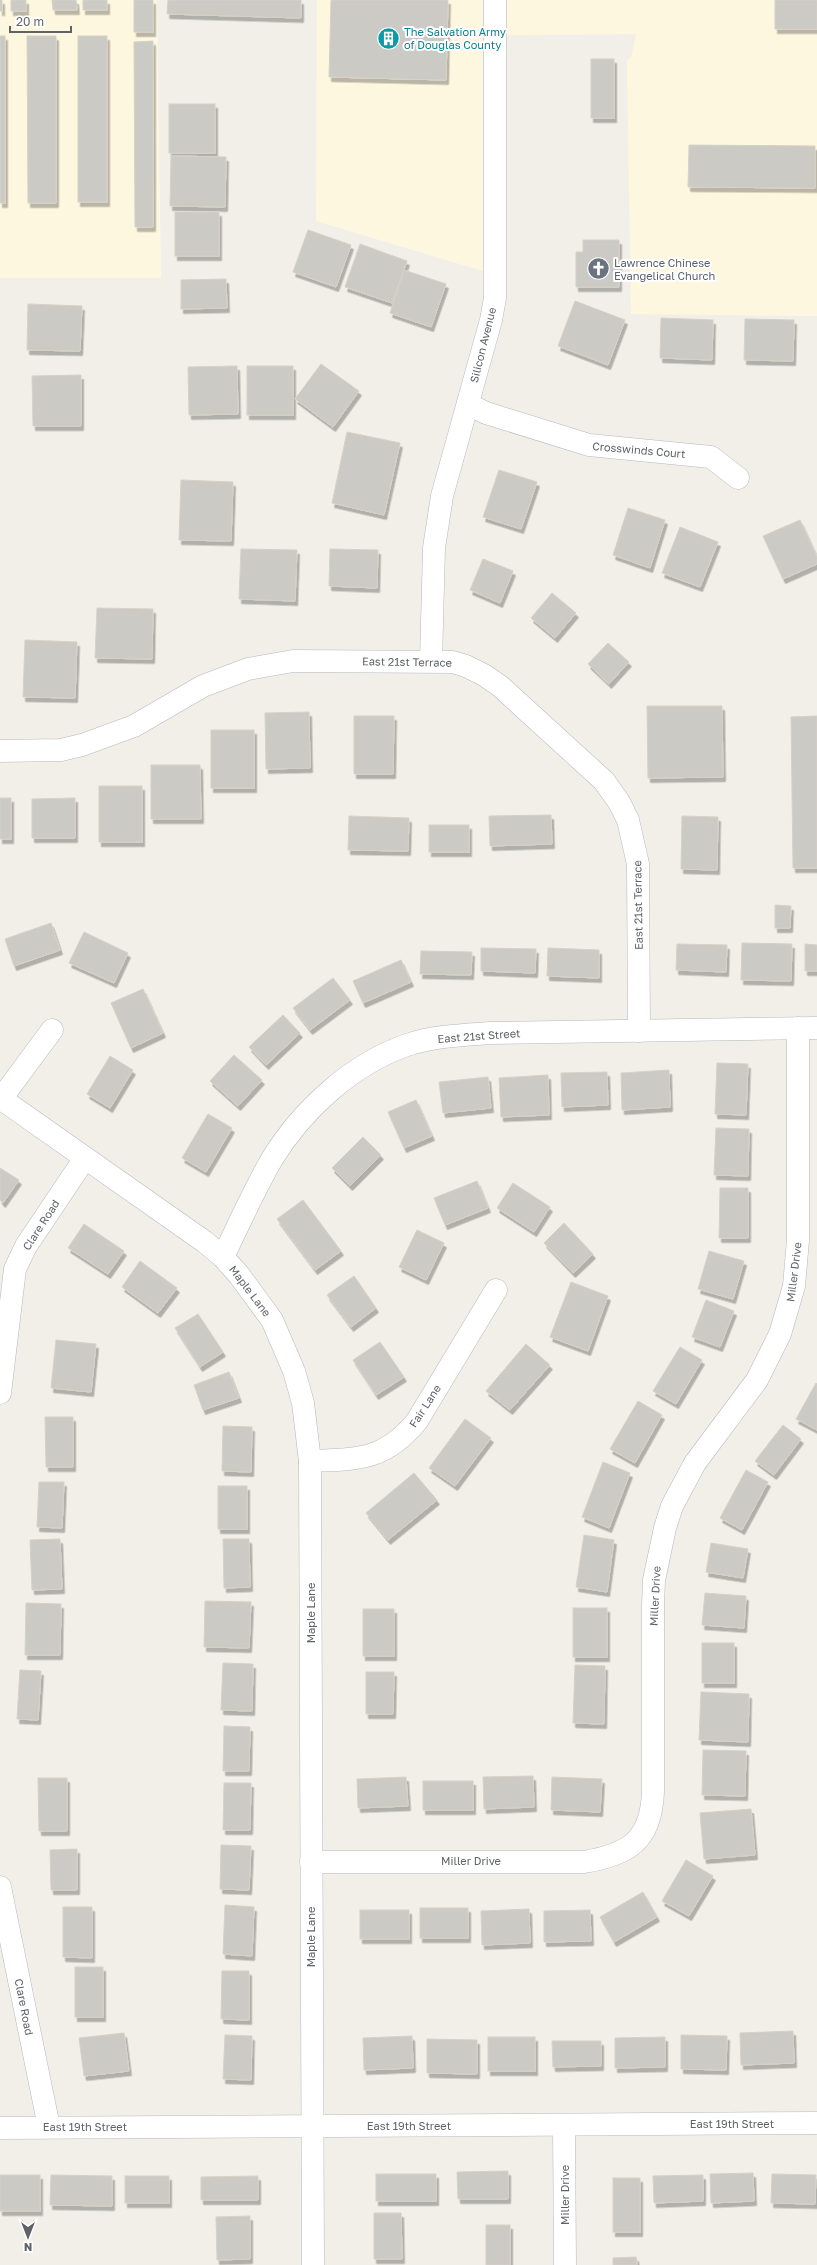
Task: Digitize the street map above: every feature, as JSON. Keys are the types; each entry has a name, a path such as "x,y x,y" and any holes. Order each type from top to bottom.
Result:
{"street":[{"name":"Silicon Avenue","path":"430,662 434,548 442,496 468,404 495,298 495,0"},
{"name":"Crosswinds Court","path":"468,404 486,413 589,445 711,457 738,478"},
{"name":"East 21st Terrace","path":"0,751 61,750 100,739 134,726 203,686 248,669 293,661 430,662 466,666 484,675 500,686 604,781 620,802 634,840 638,864 639,1031"},
{"name":"East 21st Street","path":"223,1257 272,1160 287,1137 323,1098 344,1080 384,1055 407,1045 457,1035 807,1028"},
{"name":"Miller Drive","path":"311,1862 584,1862 609,1857 628,1849 640,1838 648,1825 652,1810 654,1792 654,1580 665,1528 672,1506 695,1463 757,1380 780,1334 794,1286 798,1240 807,1028"},
{"name":"Maple Lane","path":"52,1030 1,1098 223,1257 254,1292 282,1340 294,1371 303,1403 310,1461 313,2265"},
{"name":"Clare Road","path":"0,1393 15,1269 26,1246 86,1158"},
{"name":"Fair Lane","path":"310,1461 365,1457 385,1450 403,1438 417,1421 496,1290"},
{"name":"Clare Road","path":"0,1887 49,2127"},
{"name":"East 19th Street","path":"0,2128 817,2123"},
{"name":"Miller Drive","path":"564,2125 565,2265"}],"shaded area":[{"path":"0,0 157,0 161,278 0,278"},
{"path":"317,0 483,0 483,271 316,221"},
{"path":"507,0 817,0 817,316 631,314 627,61 632,55 636,34 507,35"}],"building":[{"path":"0,0 2,0 2,11 0,11"},
{"path":"11,0 26,0 26,11 11,11"},
{"path":"52,0 76,0 77,10 53,10"},
{"path":"83,0 107,0 107,10 83,10"},
{"path":"134,0 153,0 153,32 134,32"},
{"path":"168,0 301,0 301,18 167,14"},
{"name":"The Salvation Army of Douglas County","path":"331,0 448,0 446,80 329,77"},
{"path":"775,0 817,0 817,29 775,29"},
{"path":"0,36 5,36 5,203 0,203"},
{"path":"27,36 56,36 56,203 28,203"},
{"path":"78,36 107,36 107,202 78,202"},
{"path":"153,41 153,227 135,227 134,42"},
{"path":"591,59 614,59 614,118 591,118"},
{"path":"169,104 215,104 215,153 169,153"},
{"path":"689,145 815,146 815,188 688,187"},
{"path":"171,156 226,157 225,207 170,206"},
{"path":"175,212 219,212 219,256 175,256"},
{"path":"308,230 351,245 336,287 293,272"},
{"name":"Lawrence Chinese Evangelical Church","path":"583,240 619,240 619,287 576,287 576,252 583,252"},
{"path":"360,244 407,261 392,303 345,287"},
{"path":"404,270 446,284 431,327 390,313"},
{"path":"226,279 227,308 181,309 181,280"},
{"path":"575,301 625,320 608,365 558,346"},
{"path":"28,304 82,306 80,351 27,350"},
{"path":"661,318 713,320 712,360 660,358"},
{"path":"745,319 794,320 793,361 744,360"},
{"path":"321,364 359,391 333,427 295,399"},
{"path":"237,366 238,414 189,415 188,367"},
{"path":"247,366 293,366 293,415 247,415"},
{"path":"81,375 81,426 33,426 32,376"},
{"path":"347,432 400,443 384,515 332,503"},
{"path":"499,470 537,482 521,529 483,517"},
{"path":"181,480 233,482 231,541 179,540"},
{"path":"628,508 665,520 650,568 613,555"},
{"path":"800,520 817,557 817,564 783,579 763,536"},
{"path":"680,527 718,542 700,587 662,573"},
{"path":"241,549 297,550 295,601 239,599"},
{"path":"330,549 378,550 377,588 329,586"},
{"path":"483,559 513,571 500,603 470,590"},
{"path":"552,593 576,613 555,638 531,618"},
{"path":"97,608 153,609 152,659 95,658"},
{"path":"25,640 77,642 75,698 23,697"},
{"path":"608,643 629,662 609,684 588,664"},
{"path":"647,706 722,706 723,777 648,778"},
{"path":"309,712 310,768 266,769 265,713"},
{"path":"354,716 394,716 393,774 354,774"},
{"path":"817,716 817,868 793,868 791,717"},
{"path":"211,730 254,730 254,788 211,788"},
{"path":"151,765 200,765 201,819 151,819"},
{"path":"99,786 142,786 142,842 99,842"},
{"path":"0,798 11,798 11,839 0,839"},
{"path":"75,798 75,838 32,838 32,799"},
{"path":"551,815 552,844 490,846 489,816"},
{"path":"349,816 409,818 408,851 348,850"},
{"path":"682,816 718,817 717,870 681,869"},
{"path":"429,825 469,825 469,852 429,852"},
{"path":"775,905 791,906 790,928 775,928"},
{"path":"51,923 60,950 14,966 5,939"},
{"path":"84,932 128,953 114,983 69,963"},
{"path":"742,943 792,944 791,981 741,980"},
{"path":"677,944 727,945 726,972 676,970"},
{"path":"805,944 817,945 817,971 805,971"},
{"path":"481,948 536,949 535,973 481,971"},
{"path":"548,948 599,950 599,978 547,976"},
{"path":"421,951 472,952 471,975 420,974"},
{"path":"401,960 411,982 363,1003 353,981"},
{"path":"333,978 350,1000 310,1030 293,1008"},
{"path":"143,989 163,1033 131,1048 111,1003"},
{"path":"283,1015 300,1033 266,1065 249,1047"},
{"path":"234,1055 262,1080 238,1106 210,1081"},
{"path":"110,1056 133,1070 110,1108 87,1094"},
{"path":"717,1063 748,1064 746,1115 715,1114"},
{"path":"669,1070 670,1107 622,1110 621,1073"},
{"path":"607,1072 608,1105 562,1107 561,1073"},
{"path":"548,1075 549,1115 501,1117 499,1078"},
{"path":"488,1077 491,1108 443,1113 439,1082"},
{"path":"416,1100 432,1136 404,1148 388,1112"},
{"path":"208,1114 232,1128 206,1172 182,1158"},
{"path":"716,1128 749,1129 748,1176 714,1175"},
{"path":"363,1137 381,1155 350,1186 332,1168"},
{"path":"0,1168 19,1180 3,1203 0,1200"},
{"path":"477,1181 488,1208 445,1225 434,1198"},
{"path":"513,1183 550,1207 534,1232 497,1208"},
{"path":"720,1188 748,1188 748,1238 719,1238"},
{"path":"303,1200 341,1251 315,1270 277,1219"},
{"path":"564,1223 593,1254 573,1273 544,1243"},
{"path":"84,1224 124,1251 108,1274 68,1248"},
{"path":"417,1230 444,1243 426,1280 399,1267"},
{"path":"709,1251 744,1261 733,1299 698,1289"},
{"path":"140,1261 177,1288 158,1313 122,1287"},
{"path":"354,1276 376,1308 351,1327 327,1295"},
{"path":"571,1282 608,1296 588,1351 550,1337"},
{"path":"706,1300 734,1311 720,1347 692,1337"},
{"path":"198,1314 223,1352 200,1367 175,1328"},
{"path":"56,1340 96,1344 91,1392 51,1388"},
{"path":"380,1342 404,1377 376,1395 353,1360"},
{"path":"526,1344 550,1365 510,1410 486,1391"},
{"path":"680,1347 702,1360 676,1404 653,1391"},
{"path":"229,1372 239,1398 203,1410 194,1385"},
{"path":"816,1383 817,1384 817,1430 796,1419"},
{"path":"638,1401 662,1415 635,1463 610,1449"},
{"path":"45,1417 73,1417 73,1467 46,1467"},
{"path":"465,1419 491,1438 455,1486 429,1468"},
{"path":"783,1425 801,1439 774,1475 755,1461"},
{"path":"223,1426 252,1427 251,1472 222,1471"},
{"path":"603,1462 630,1473 609,1528 582,1517"},
{"path":"746,1470 768,1482 742,1530 720,1518"},
{"path":"414,1473 437,1500 388,1540 366,1513"},
{"path":"39,1482 64,1482 62,1528 37,1527"},
{"path":"218,1486 247,1486 247,1529 218,1529"},
{"path":"584,1535 614,1540 607,1592 576,1587"},
{"path":"60,1539 62,1589 32,1590 30,1540"},
{"path":"223,1539 249,1539 250,1587 224,1588"},
{"path":"711,1543 748,1549 743,1578 706,1572"},
{"path":"705,1593 746,1596 744,1628 702,1625"},
{"path":"205,1601 251,1602 249,1648 204,1647"},
{"path":"26,1603 61,1604 60,1655 25,1655"},
{"path":"573,1608 607,1608 607,1657 573,1657"},
{"path":"363,1609 394,1609 394,1656 363,1656"},
{"path":"702,1643 734,1643 734,1683 702,1683"},
{"path":"223,1663 253,1664 252,1711 221,1710"},
{"path":"575,1665 605,1666 604,1724 573,1723"},
{"path":"20,1670 41,1671 38,1720 17,1719"},
{"path":"366,1672 394,1672 393,1714 366,1714"},
{"path":"701,1692 749,1694 748,1742 699,1740"},
{"path":"224,1726 250,1727 249,1771 223,1771"},
{"path":"703,1750 746,1751 745,1796 702,1795"},
{"path":"533,1776 534,1807 484,1809 483,1777"},
{"path":"406,1777 408,1806 358,1808 357,1779"},
{"path":"552,1777 602,1779 600,1812 551,1810"},
{"path":"38,1778 67,1778 67,1831 39,1831"},
{"path":"423,1781 473,1781 473,1810 423,1810"},
{"path":"224,1783 251,1783 250,1830 223,1830"},
{"path":"751,1809 755,1855 704,1859 700,1813"},
{"path":"221,1845 251,1846 249,1890 220,1889"},
{"path":"77,1849 77,1890 51,1890 50,1850"},
{"path":"686,1860 713,1876 689,1916 662,1901"},
{"path":"643,1892 657,1917 614,1942 600,1917"},
{"path":"225,1905 254,1907 252,1956 223,1954"},
{"path":"63,1907 92,1907 92,1958 63,1957"},
{"path":"420,1908 468,1908 468,1938 420,1938"},
{"path":"529,1909 530,1943 482,1945 481,1911"},
{"path":"360,1910 409,1910 409,1939 360,1939"},
{"path":"590,1910 591,1941 544,1942 544,1911"},
{"path":"75,1967 103,1967 103,2017 75,2017"},
{"path":"222,1971 249,1971 249,2020 221,2019"},
{"path":"793,2031 794,2063 741,2065 740,2033"},
{"path":"124,2033 129,2071 84,2076 79,2038"},
{"path":"225,2035 252,2036 251,2080 223,2079"},
{"path":"681,2035 727,2036 726,2070 681,2069"},
{"path":"412,2036 413,2068 364,2070 363,2038"},
{"path":"488,2037 535,2037 535,2071 488,2071"},
{"path":"665,2037 665,2067 615,2068 615,2038"},
{"path":"427,2039 477,2040 477,2074 427,2073"},
{"path":"552,2041 601,2041 601,2066 553,2067"},
{"path":"508,2171 508,2199 458,2199 457,2172"},
{"path":"753,2173 754,2201 711,2203 710,2174"},
{"path":"376,2174 436,2174 436,2201 376,2201"},
{"path":"772,2174 816,2175 815,2204 771,2203"},
{"path":"0,2175 40,2175 40,2211 0,2211"},
{"path":"51,2175 112,2176 112,2206 50,2205"},
{"path":"703,2175 703,2201 654,2203 653,2176"},
{"path":"125,2176 169,2176 169,2203 125,2203"},
{"path":"258,2176 258,2200 201,2200 201,2177"},
{"path":"613,2178 640,2178 640,2232 613,2232"},
{"path":"374,2213 401,2213 402,2259 374,2259"},
{"path":"250,2216 250,2259 217,2260 216,2217"},
{"path":"486,2225 510,2225 510,2265 486,2265"},
{"path":"636,2257 637,2265 613,2265 613,2258"}],"place":[{"name":"The Salvation Army of Douglas County","path":"388,38"},
{"name":"Lawrence Chinese Evangelical Church","path":"598,269"}]}
